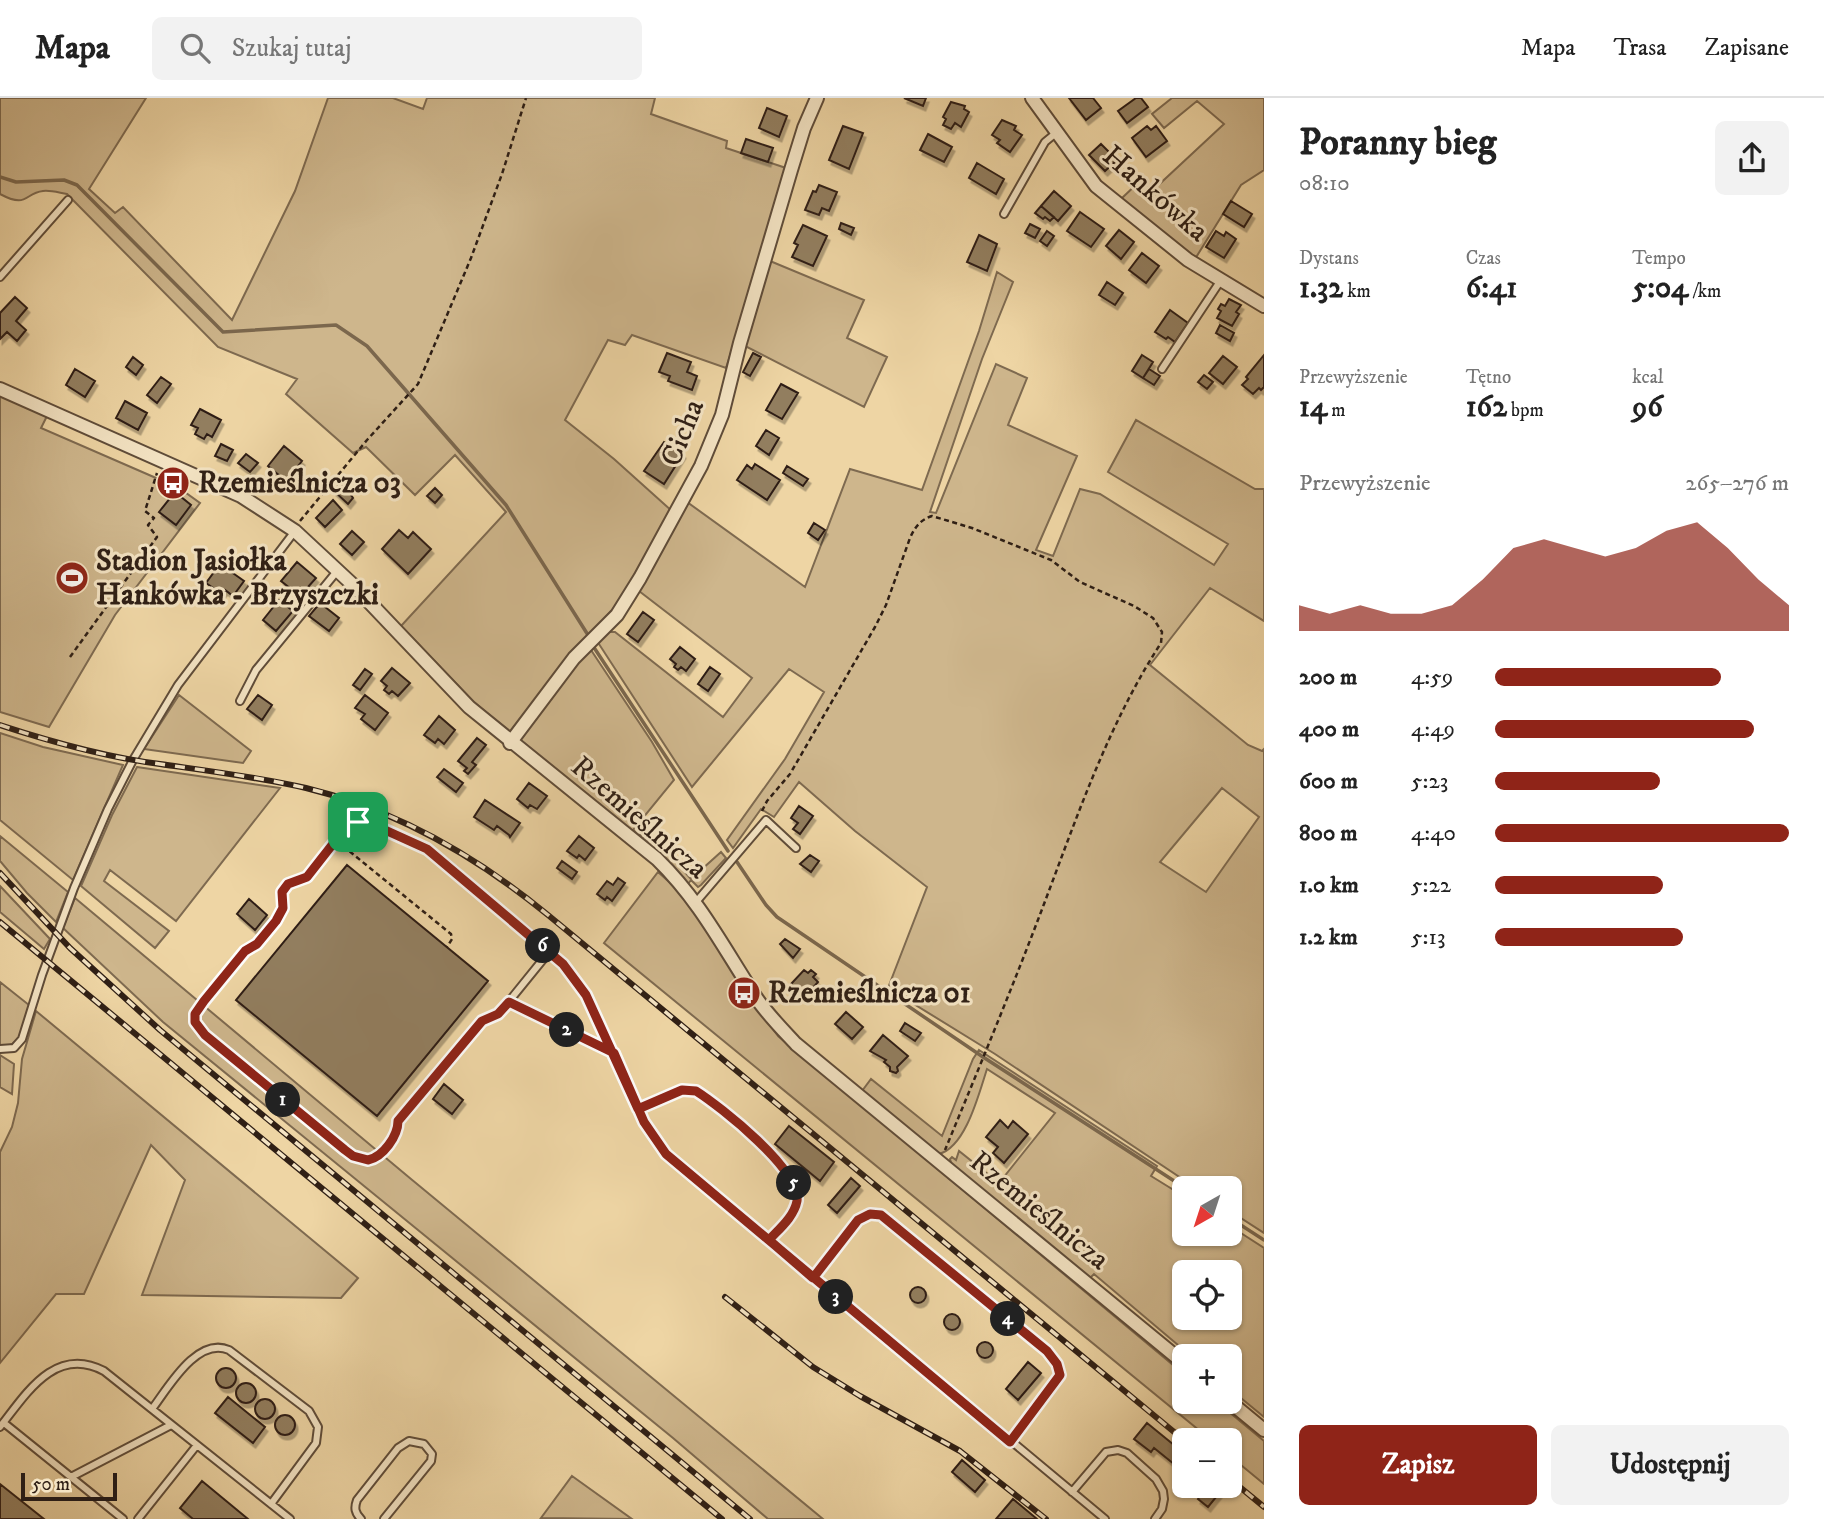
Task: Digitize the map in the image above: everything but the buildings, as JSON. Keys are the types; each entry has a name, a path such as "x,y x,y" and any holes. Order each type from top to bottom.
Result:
{"street":[{"name":"Cicha","path":"510,743 574,657 617,615 701,466 722,415 740,343 791,170 817,98"},
{"name":"Hankówka","path":"1032,98 1096,186 1188,260 1264,306"},
{"name":"Rzemieślnicza","path":"0,389 241,496 294,530 338,570 469,707 510,743 657,859 678,880 696,902 759,1002 796,1044 1172,1353"},
{"path":"1242,1412 1264,1430"}],"lane":[{"path":"1004,214 1045,142 1056,133"},
{"path":"0,277 68,201"},
{"path":"1162,369 1221,280"},
{"path":"0,1049 14,1048 22,1039 74,888 108,809 133,760 178,685 294,530"},
{"path":"240,701 256,670 338,570"},
{"path":"696,902 766,820 796,848"},
{"path":"549,952 498,1014 482,1021 398,1121 396,1135 377,1156 368,1160 353,1156 345,1150 205,1035 195,1022 198,1009 245,951 257,944 276,921 283,908 282,892 288,884 307,877 347,826 358,822 385,830 427,849 549,952 576,979 614,1053 638,1109 666,1154 1105,1519"},
{"path":"638,1109 682,1090 696,1091 766,1149 790,1176 797,1192 794,1209 769,1240"},
{"path":"813,1278 858,1220 870,1214 881,1215 1047,1351 1057,1364 1060,1375 1010,1442"},
{"path":"152,1409 192,1358 202,1351 221,1346 309,1411 318,1427 316,1443 271,1504"},
{"path":"123,1519 2,1425 46,1374 67,1365 81,1363 104,1371 290,1519"},
{"path":"71,1478 172,1424"},
{"path":"360,1519 356,1514 357,1500 398,1448 409,1441 424,1444 432,1454 431,1461 384,1519"},
{"path":"138,1519 197,1445"},
{"path":"1072,1492 1106,1452 1123,1451 1150,1472 1163,1491 1162,1509 1155,1519"}],"path":[{"path":"294,530 367,440 414,391 471,258 526,98"},
{"path":"70,657 157,537 148,525 153,519 145,511 160,460"},
{"path":"761,825 763,807 790,774 875,627 886,605 910,538 915,528 926,518 932,516 972,528 1051,560 1080,582 1134,606 1153,618 1162,632 1161,643 1126,701 1105,747 987,1050 939,1163"},
{"path":"336,841 451,934 452,939 447,947"},
{"path":"509,1002 614,1053"}],"shaded area":[{"path":"0,98 146,98 89,189 115,213 123,207 232,320 295,191 328,98 393,98 423,109 427,98 655,98 651,114 727,141 726,148 786,168 726,368 632,335 625,345 608,340 565,420 673,512 631,585 562,665 510,732 474,702 401,626 506,512 455,455 415,495 366,447 353,453 286,394 297,379 218,347 67,194 43,191 16,200 0,194"},
{"path":"1172,98 1264,98 1264,170 1241,185 1195,259 1121,199 1141,180 1152,191 1224,124 1197,101 1164,128 1152,114"},
{"path":"770,261 864,300 847,338 887,357 864,407 745,346"},
{"path":"997,272 1013,282 982,359 930,512 936,513 996,364 1027,378 1008,425 1077,456 1036,550 1053,556 1080,489 1100,494 1214,565 1228,544 1108,472 1136,420 1255,489 1264,489 1264,621 1210,588 1150,665 1248,745 1262,751 1264,749 1264,1233 1242,1219 1242,1176 1178,1176 995,1054 888,988 927,887 855,831 799,782 774,817 761,809 733,848 727,840 785,759 824,692 789,669 692,787 597,641 607,632 615,632 723,717 752,678 639,591 687,502 805,587 850,469 922,490 979,331","holes":["1222,788 1259,817 1206,892 1160,862"]},
{"name":"Stadion Jasiołka Hankówka - Brzyszczki","path":"0,395 48,414 41,428 179,488 200,503 115,615 49,727 0,712"},
{"path":"589,647 674,780 633,830 670,855 691,879 721,852 726,858 698,887 691,880 688,884 670,864 522,745 520,740"},
{"path":"179,695 251,751 243,763 144,749"},
{"path":"0,733 43,747 123,765 73,880 0,820"},
{"path":"137,767 280,788 176,921 110,870 104,881 169,931 155,948 81,886 112,815"},
{"path":"0,836 68,892 56,922 0,861"},
{"path":"658,872 698,916 778,1036 1172,1364 1172,1408 604,943"},
{"path":"0,886 50,939 44,949 0,912"},
{"path":"75,898 823,1519 768,1519 673,1438 163,1022 63,928"},
{"path":"0,982 29,1005 18,1039 8,1046 0,1046"},
{"path":"36,1011 358,1278 341,1298 142,1295 185,1180 151,1145 84,1294 56,1294 0,1363 0,1152 12,1127 18,1103 22,1059"},
{"path":"979,1050 1157,1166 1151,1176 1172,1189 1172,1246 1242,1246 1242,1234 1264,1248 1264,1417 1242,1399 1242,1344 1177,1344 1094,1274 1089,1279 952,1166 950,1159 952,1157 956,1160 959,1151 999,1183 1055,1113 987,1069 964,1130 957,1141 939,1154 862,1091 871,1079 942,1136"},
{"path":"0,1055 14,1064 12,1094 0,1087"},
{"path":"1179,1414 1231,1414 1264,1441 1264,1484 1242,1466 1242,1428 1196,1428"},
{"path":"572,1476 632,1519 541,1518"}],"waterway":[{"path":"0,177 16,182 64,180 77,185 223,332 336,325 367,346 506,505 588,635"},
{"path":"593,646 728,851"},
{"path":"737,862 777,917 983,1057 1172,1180"},
{"path":"1242,1226 1264,1240"}],"railway":[{"path":"0,725 99,753 233,774 340,797 404,822 464,855 493,873 548,915 1172,1430"},
{"path":"0,873 70,948 160,1030 750,1519"},
{"path":"0,922 722,1519"},
{"path":"725,1297 813,1367 960,1451 1046,1519"},
{"path":"1242,1489 1264,1507"}],"place":[{"name":"Rzemieślnicza 03","path":"173,483"},
{"name":"Stadion Jasiołka Hankówka - Brzyszczki","path":"72,578"},
{"name":"Rzemieślnicza 01","path":"744,993"}],"route":[{"path":"358,822 347,826 304,880 288,884 282,892 281,914 257,944 245,951 195,1014 195,1022 205,1035 345,1150 353,1156 368,1160 374,1159 396,1135 398,1121 482,1021 498,1014 509,1002 614,1053 638,1109 644,1122 666,1154 813,1278 1010,1442 1060,1375 1057,1364 1047,1351 881,1215 870,1214 858,1220 813,1278 769,1240 790,1217 797,1200 795,1184 784,1167 696,1091 682,1090 638,1109 609,1042 586,995 563,964 427,849 385,830 358,822"}]}
